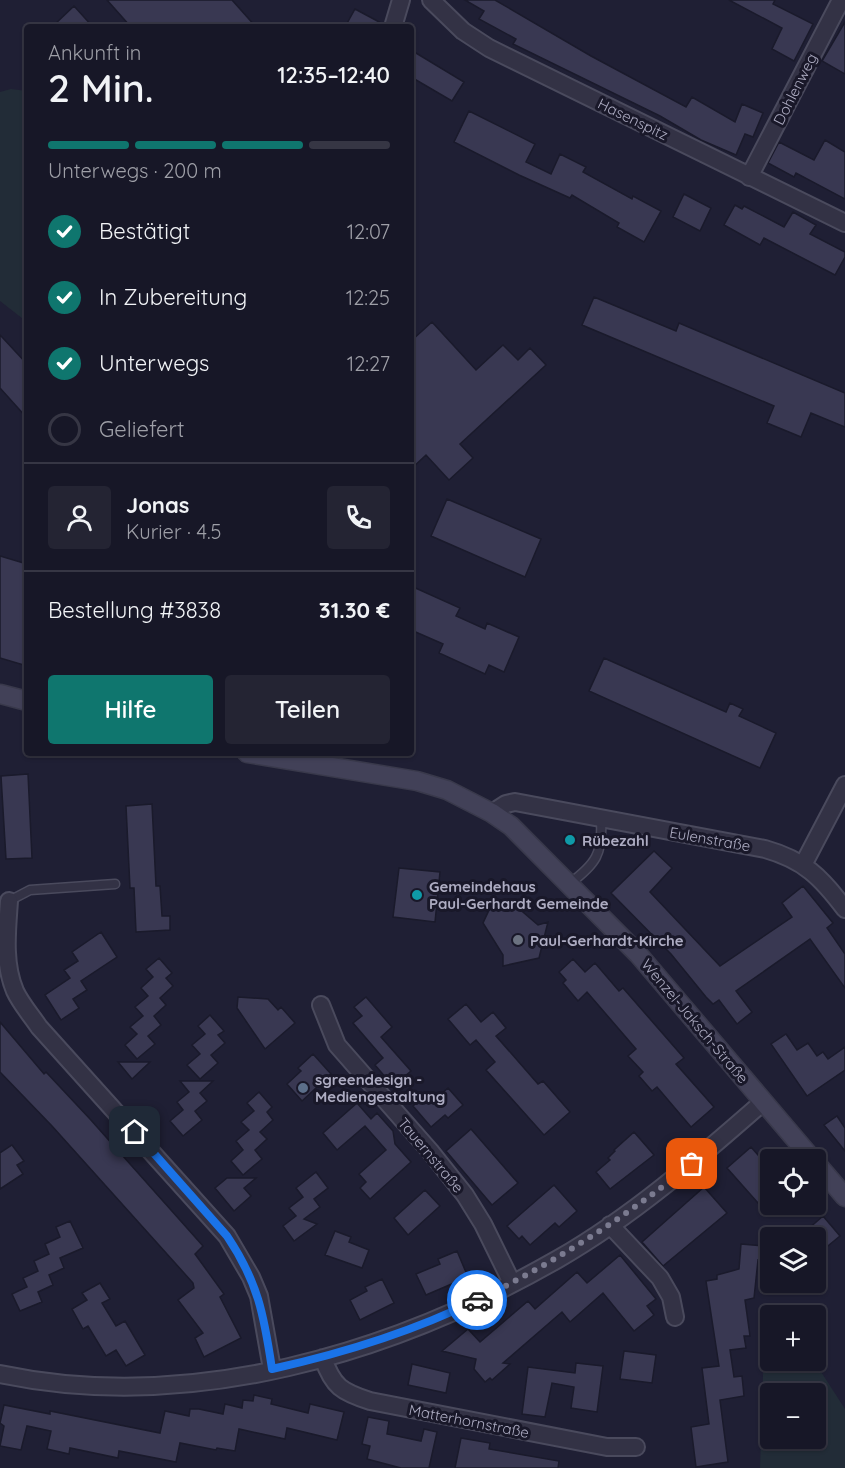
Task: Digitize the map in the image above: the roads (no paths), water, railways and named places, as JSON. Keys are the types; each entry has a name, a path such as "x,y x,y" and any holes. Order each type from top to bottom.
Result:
{"street":[{"path":"394,24 401,0"},
{"name":"Hasenspitz","path":"431,0 463,31 489,48 845,223"},
{"name":"Dohlenweg","path":"749,177 842,1"},
{"path":"0,694 24,700"},
{"name":"Wenzel-Jaksch-Straße","path":"265,756 417,781 447,790 492,813 511,826 661,980 804,1149"},
{"path":"803,865 845,785"},
{"name":"Eulenstraße","path":"492,813 506,804 515,802 765,849 786,855 839,890 845,909"},
{"path":"9,901 7,945 9,972 14,990 21,1003 39,1027 173,1174 233,1245 251,1276 259,1296 272,1369"},
{"name":"Tauernstraße","path":"321,1005 337,1045 430,1151 465,1196 483,1224 512,1283"},
{"path":"0,1374 48,1381 140,1387 203,1383 357,1349 421,1325 512,1283 559,1258 610,1225 684,1170 764,1102"},
{"path":"826,1175 845,1197"},
{"path":"610,1225 660,1278 671,1297 675,1317"},
{"name":"Matterhornstraße","path":"323,1358 334,1384 343,1391 370,1401 607,1447 636,1447"}],"lane":[{"path":"569,884 586,871 599,856 602,834 601,819"},
{"path":"9,901 30,890 114,884"}],"place":[{"name":"Rübezahl","path":"570,840"},
{"name":"Gemeindehaus Paul-Gerhardt Gemeinde","path":"417,895"},
{"name":"Paul-Gerhardt-Kirche","path":"518,940"},
{"name":"sgreendesign - Mediengestaltung","path":"303,1088"}]}
